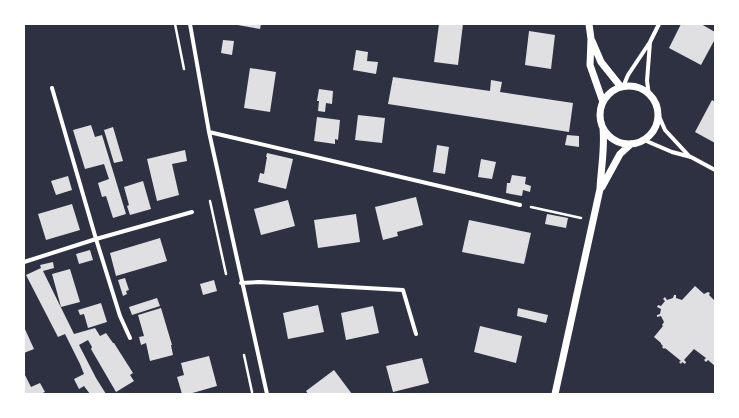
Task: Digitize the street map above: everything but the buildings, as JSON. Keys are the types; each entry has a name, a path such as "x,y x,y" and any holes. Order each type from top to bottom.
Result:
{"street":[{"path":"190,24 209,132 267,394"},
{"path":"589,24 591,39 590,65 603,102"},
{"path":"622,87 628,75 650,42 659,24"},
{"path":"591,39 601,62 622,87"},
{"path":"650,42 647,81 650,95 657,107 658,114 665,130 691,157"},
{"path":"555,394 600,189 604,146 603,128 600,115 603,102 614,90 622,87 632,86 642,89 650,95"},
{"path":"52,88 120,316 130,338"},
{"path":"600,189 620,154 631,144 644,140 651,133 656,124 658,114"},
{"path":"603,128 610,137 620,142 631,144"},
{"path":"209,132 520,205"},
{"path":"644,140 672,152 691,157 715,170"},
{"path":"24,262 96,239 192,212"},
{"path":"242,283 258,282 403,290 416,334"}],"path":[{"path":"520,205 594,220"}]}
